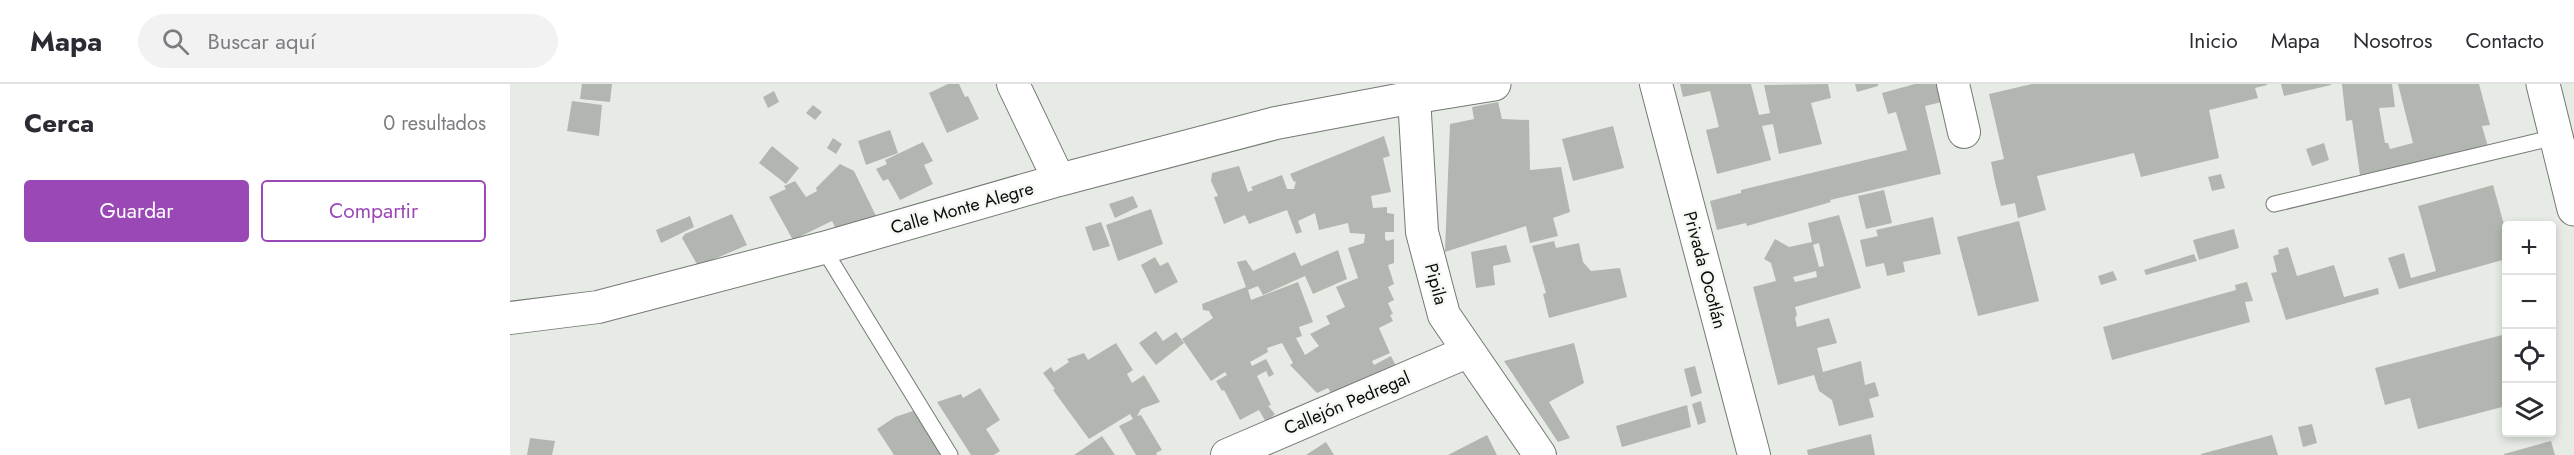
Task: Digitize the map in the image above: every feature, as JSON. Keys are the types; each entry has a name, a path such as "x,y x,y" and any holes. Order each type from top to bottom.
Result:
{"main road":[{"path":"1415,91 1494,84"},
{"path":"2543,84 2574,209"}],"street":[{"path":"1013,84 1059,180"},
{"name":"Privada Ocotlán","path":"1656,84 1754,455"},
{"path":"1953,84 1964,132"},
{"name":"Calle Monte Alegre","path":"510,318 597,307 823,248 1059,180 1276,123 1415,91"},
{"name":"Pipila","path":"1415,91 1422,232 1444,315 1539,455"},
{"name":"Callejón Pedregal","path":"1227,455 1467,352"}],"lane":[{"path":"2274,204 2556,137"},
{"path":"823,248 950,455"}],"building":[{"path":"582,84 612,84 610,102 580,99"},
{"path":"948,84 959,84 965,97 968,96 979,119 947,133 929,93"},
{"path":"1680,84 1751,84 1759,115 1770,113 1764,85 1828,84 1831,98 1811,103 1822,144 1779,154 1773,124 1762,126 1771,160 1717,174 1706,130 1719,127 1710,91 1683,97"},
{"path":"1855,84 1878,84 1878,86 1857,92"},
{"path":"1915,84 1951,84 1955,99 1925,106 1941,174 1830,200 1831,202 1747,226 1746,223 1717,230 1710,201 1741,193 1741,190 1907,150 1896,112 1888,114 1882,93"},
{"path":"2032,84 2267,85 2255,88 2258,98 2209,110 2219,158 2141,177 2134,153 2037,176 2046,210 2018,218 2015,203 2001,206 1995,182 1991,162 2004,159 1989,94"},
{"path":"2281,84 2331,84 2331,85 2284,96"},
{"path":"2342,84 2392,84 2395,107 2379,108 2385,143 2388,143 2390,149 2413,143 2398,84 2479,84 2490,125 2482,126 2489,150 2360,175 2352,120 2346,121"},
{"path":"774,91 779,102 768,108 763,97"},
{"path":"572,101 602,105 599,136 567,131"},
{"path":"1498,102 1502,119 1529,120 1530,170 1561,167 1570,212 1553,218 1558,236 1530,243 1526,226 1445,252 1450,124 1474,119 1472,107"},
{"path":"813,105 822,112 815,120 806,113"},
{"path":"1613,126 1624,168 1573,181 1562,139"},
{"path":"890,130 898,153 866,165 858,141"},
{"path":"1384,136 1390,156 1383,158 1391,192 1371,196 1373,208 1387,207 1387,213 1394,214 1394,232 1385,232 1387,241 1394,239 1394,263 1388,265 1394,284 1388,287 1394,300 1388,303 1393,314 1390,315 1393,321 1379,328 1390,353 1372,361 1374,365 1391,356 1402,378 1338,405 1328,388 1317,393 1290,365 1293,363 1282,343 1267,348 1268,352 1250,362 1252,366 1266,359 1274,374 1269,377 1266,371 1257,376 1271,405 1268,406 1275,414 1266,422 1259,410 1240,420 1224,390 1222,391 1216,381 1227,375 1225,372 1211,381 1182,339 1213,318 1209,311 1203,310 1202,304 1246,287 1237,262 1246,260 1253,271 1295,252 1301,266 1338,250 1347,279 1313,294 1305,276 1263,295 1258,286 1248,290 1251,300 1298,282 1313,322 1299,327 1302,336 1296,338 1305,355 1319,346 1310,334 1330,324 1326,316 1345,307 1336,287 1358,278 1348,248 1364,243 1365,234 1350,233 1348,223 1319,230 1315,213 1298,221 1302,232 1296,234 1287,210 1249,224 1245,215 1224,224 1214,197 1218,196 1211,181 1212,173 1239,166 1248,192 1253,190 1251,187 1282,175 1287,189 1294,189 1296,181 1294,182 1290,174"},
{"path":"833,138 842,144 836,154 827,148"},
{"path":"923,142 933,161 924,165 933,184 900,200 888,179 883,181 876,169 887,164 885,160"},
{"path":"2324,143 2329,160 2312,166 2306,149"},
{"path":"772,146 799,168 786,184 759,163"},
{"path":"840,164 854,171 877,218 836,229 832,221 793,240 769,197 786,189 784,186 795,181 806,197 817,191 816,188"},
{"path":"2221,174 2225,188 2212,191 2208,177"},
{"path":"2493,185 2503,221 2502,260 2399,289 2388,258 2404,253 2411,278 2436,271 2418,206"},
{"path":"1884,190 1892,223 1866,229 1858,196"},
{"path":"1133,196 1138,207 1115,218 1109,204"},
{"path":"1151,209 1163,244 1118,261 1106,225"},
{"path":"732,214 747,245 698,266 682,238 685,234"},
{"path":"1839,215 1861,288 1795,307 1797,327 1829,318 1837,343 1817,348 1823,372 1861,361 1865,385 1875,382 1879,396 1869,399 1874,417 1839,426 1832,400 1819,391 1814,375 1778,385 1753,287 1776,281 1771,263 1764,259 1775,239 1789,247 1812,242 1808,223","holes":["1819,243 1824,266 1819,267 1813,245","1816,271 1817,277 1795,282 1793,277"]},
{"path":"690,216 694,227 661,243 656,230"},
{"path":"1933,217 1941,254 1903,262 1905,272 1887,276 1884,263 1866,267 1860,240 1878,236 1876,230"},
{"path":"2019,221 2039,301 1978,316 1957,237"},
{"path":"1101,222 1110,246 1093,251 1085,227"},
{"path":"2234,229 2239,248 2199,260 2193,240"},
{"path":"1554,241 1556,248 1579,243 1583,262 1591,271 1620,268 1627,297 1549,318 1543,294 1546,293 1532,246"},
{"path":"1506,245 1511,262 1493,266 1495,285 1476,288 1471,252"},
{"path":"2288,247 2297,276 2334,265 2344,297 2378,288 2379,294 2286,320 2271,273 2277,272 2273,256 2279,254 2278,250"},
{"path":"2194,254 2197,261 2146,275 2144,270"},
{"path":"1155,257 1160,266 1168,262 1178,282 1155,294 1141,265"},
{"path":"2113,271 2117,280 2101,285 2098,276"},
{"path":"2247,282 2253,301 2245,302 2250,322 2112,360 2103,327 2236,290 2235,285"},
{"path":"1156,331 1163,341 1176,332 1184,343 1156,365 1139,343"},
{"path":"2502,335 2502,407 2418,429 2410,398 2385,405 2375,368"},
{"path":"1116,343 1133,370 1127,374 1132,383 1144,375 1160,402 1141,409 1137,416 1141,415 1162,450 1156,453 1157,455 1136,455 1119,426 1133,419 1130,414 1089,439 1043,373 1051,367 1054,372 1069,362 1067,359 1084,353 1088,360"},
{"path":"1574,343 1584,383 1549,402 1570,438 1558,442 1504,361"},
{"path":"1695,366 1702,393 1691,397 1684,369"},
{"path":"980,388 1000,420 986,429 1000,451 994,455 971,455 937,402 961,394 963,398"},
{"path":"1701,401 1706,422 1698,425 1692,404"},
{"path":"1687,405 1691,427 1622,447 1616,426"},
{"path":"916,410 944,455 894,455 877,429 895,417"},
{"path":"2312,424 2317,443 2303,447 2298,427"},
{"path":"1871,434 1875,455 1808,455 1807,450"},
{"path":"1487,435 1497,455 1448,455"},
{"path":"2272,435 2278,455 2201,455 2201,454"},
{"path":"1102,436 1115,455 1074,455"},
{"path":"530,438 555,441 552,455 527,455"},
{"path":"2551,441 2555,455 2504,455 2504,454"},
{"path":"1326,442 1334,455 1306,455"}]}
